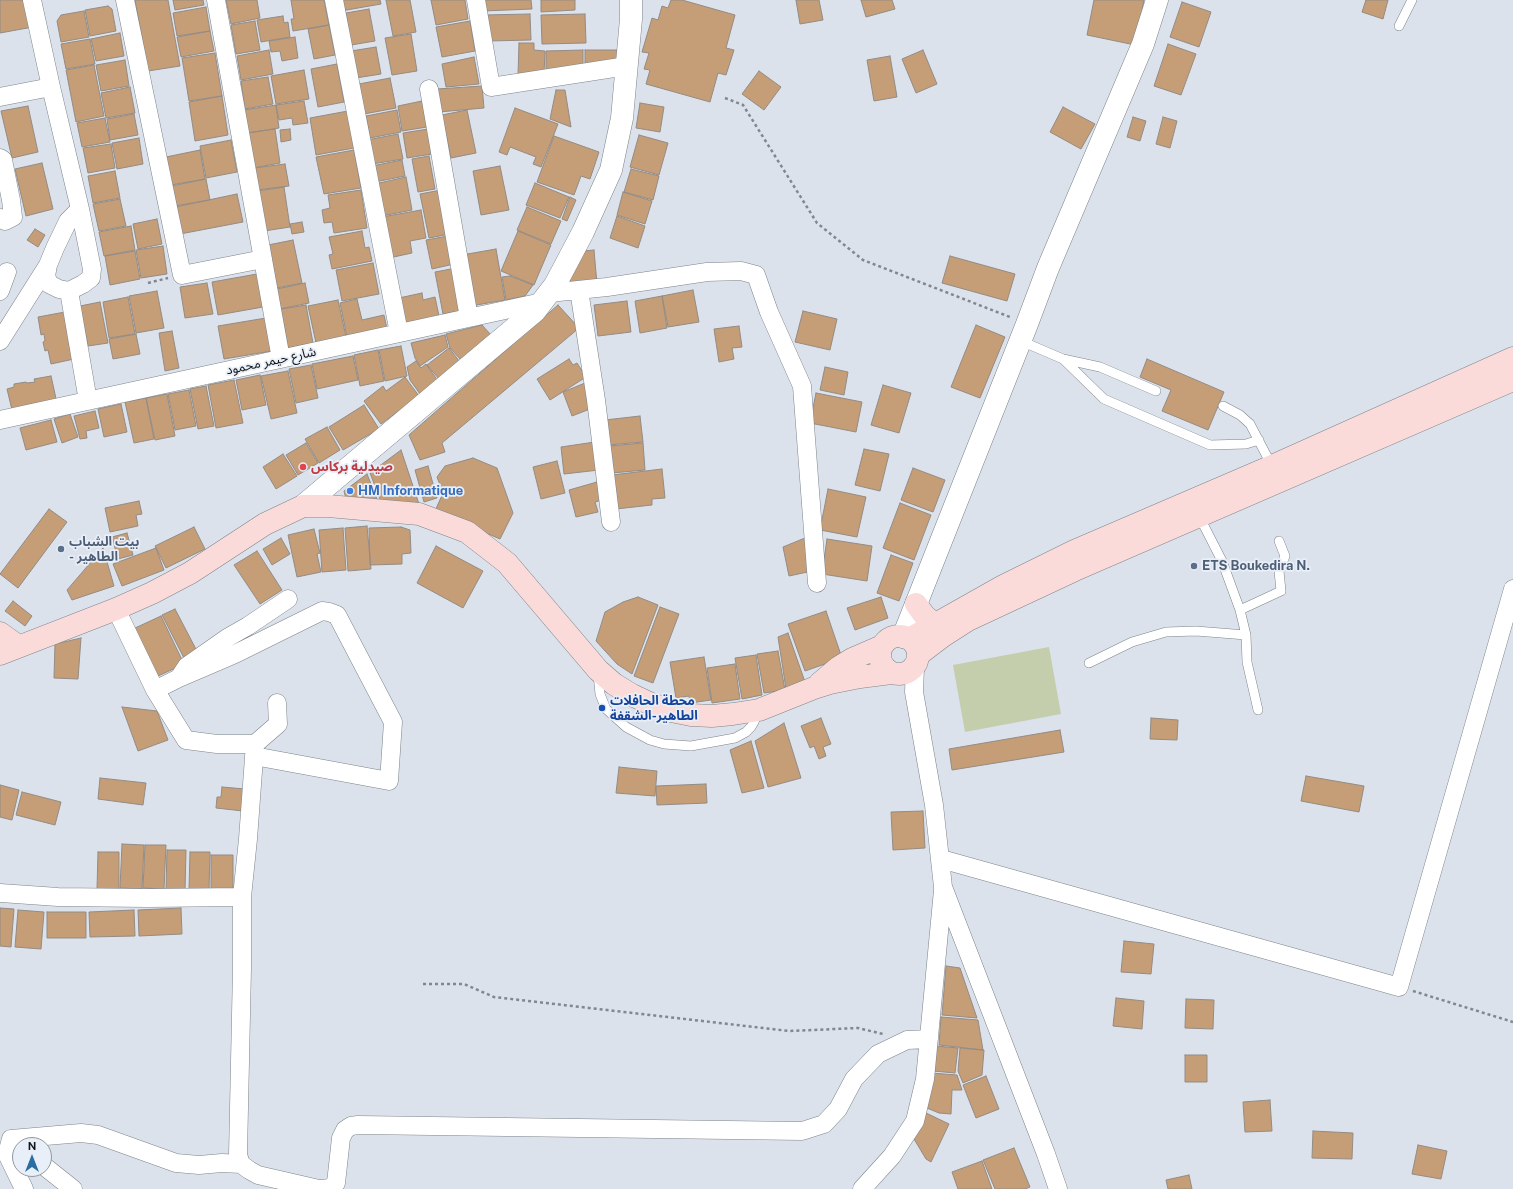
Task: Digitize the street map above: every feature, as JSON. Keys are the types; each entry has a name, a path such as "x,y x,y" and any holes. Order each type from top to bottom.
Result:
{"main road":[{"path":"0,634 9,650 116,609 152,593 190,573 265,524 303,506 328,506 419,514 467,532 507,563 598,670 614,684 632,695 671,711 691,715 712,716 759,710 814,688 860,677 906,658 934,624 1003,586 1074,551 1272,466 1513,358"},
{"path":"882,646 880,652 882,665 886,670 982,613 1199,515 1513,380"},
{"path":"916,604 924,615 934,624"},
{"path":"814,688 839,667 857,656 882,646 891,638 906,658"}],"street":[{"path":"125,0 182,275 263,259"},
{"path":"216,0 281,359"},
{"path":"334,0 399,333"},
{"path":"476,0 491,87 627,66"},
{"path":"303,506 535,311 546,297 583,232 611,170 622,118 631,19 631,0"},
{"path":"862,1189 892,1156 914,1121 925,1079 929,1039 943,886 934,805 914,692 906,658 916,604 1048,268 1143,44 1157,0"},
{"path":"38,1 51,87 80,209 92,269 91,278 69,291 59,289 49,284 46,276 48,265"},
{"path":"0,97 51,87"},
{"path":"429,89 469,318"},
{"path":"0,158 3,160 13,217 4,221 0,218"},
{"path":"0,341 48,265 68,221 80,209"},
{"name":"شارع حيمر محمود","path":"0,420 469,318 546,297 579,290 707,272 741,271 756,276 769,312 802,386 817,583"},
{"path":"0,291 7,272"},
{"path":"579,290 596,400 612,522"},
{"path":"69,291 88,401"},
{"path":"941,859 1399,987 1513,589"},
{"path":"179,678 188,666 227,638 248,626 288,599"},
{"path":"116,609 155,690 186,740 254,750 389,781 393,722 337,615 322,611 235,654 155,690"},
{"path":"241,1164 238,1155 242,976 242,897 248,839 254,750 278,724 277,703"},
{"path":"943,886 1046,1154 1058,1189"},
{"path":"0,893 58,897 242,897"},
{"path":"24,1189 6,1154 10,1139 81,1133 98,1135 176,1163 200,1165 222,1163 241,1164 258,1174 321,1189 330,1188 336,1183 341,1138 345,1130 351,1126 358,1125 780,1131 802,1130 824,1124 838,1109 854,1079 878,1054 906,1040 929,1039"},
{"path":"52,1172 73,1189"}],"lane":[{"path":"1400,26 1412,0"},
{"path":"1024,332 1063,360 1104,399 1210,445 1246,444 1259,440"},
{"path":"1063,360 1100,367 1156,391"},
{"path":"1223,406 1240,415 1250,424 1272,466"},
{"path":"1199,515 1222,561 1240,610 1246,635 1247,662 1258,710"},
{"path":"1240,610 1281,591 1279,571 1285,556 1279,541"},
{"path":"1089,663 1132,642 1166,632 1196,631 1246,635"},
{"path":"598,670 598,686 606,709 626,727 650,740 664,744 691,746 735,738 746,732 751,727 759,710"}],"path":[{"path":"725,98 743,105 817,223 863,260 1024,332"},
{"path":"423,984 464,984 494,997 789,1031 858,1028 906,1040"},
{"path":"1399,987 1513,1022"}],"green space":[{"path":"1049,647 1061,714 965,732 953,665"}],"building":[{"path":"0,0 28,0 33,27 0,33"},
{"path":"135,0 168,0 180,66 148,71"},
{"path":"173,0 203,0 204,5 175,10"},
{"path":"226,0 257,0 260,18 231,24"},
{"path":"291,0 324,0 329,25 293,31 291,19 294,19"},
{"path":"339,0 380,0 381,4 341,11"},
{"path":"386,0 410,0 416,32 393,36"},
{"path":"431,0 465,0 468,19 436,25"},
{"path":"483,0 531,0 532,9 483,11"},
{"path":"541,0 575,0 575,10 541,12"},
{"path":"671,0 682,0 735,15 726,48 734,50 726,75 718,73 710,102 646,84 650,70 644,69 649,53 642,52 652,18 658,20 662,6 668,8"},
{"path":"796,0 819,0 823,20 800,24"},
{"path":"861,0 892,0 895,9 866,17"},
{"path":"1094,0 1144,0 1135,45 1087,35"},
{"path":"1366,0 1388,0 1383,19 1362,12"},
{"path":"1182,2 1211,12 1199,47 1170,37"},
{"path":"108,6 112,9 116,31 90,36 85,10"},
{"path":"206,7 210,31 177,36 173,13"},
{"path":"369,9 375,41 351,45 346,13"},
{"path":"84,11 89,37 61,42 57,21 61,15"},
{"path":"530,14 531,40 489,41 484,15"},
{"path":"585,14 586,43 542,44 541,15"},
{"path":"283,16 284,23 288,22 290,37 261,42 257,20"},
{"path":"255,21 260,50 236,54 231,25"},
{"path":"470,21 475,51 442,57 436,27"},
{"path":"329,25 335,55 314,59 308,29"},
{"path":"210,31 214,51 181,57 177,37"},
{"path":"120,33 124,56 96,61 91,39"},
{"path":"411,34 417,71 392,75 385,38"},
{"path":"295,37 298,58 282,61 280,51 271,52 269,41"},
{"path":"90,39 95,64 66,69 61,44"},
{"path":"519,43 534,43 534,50 545,51 544,75 518,75"},
{"path":"1168,44 1196,54 1181,95 1154,86"},
{"path":"376,47 381,74 356,78 351,51"},
{"path":"269,50 273,74 241,80 237,56"},
{"path":"583,50 583,69 546,74 546,51"},
{"path":"585,50 618,50 618,64 585,69"},
{"path":"923,50 937,84 916,93 902,59"},
{"path":"215,53 222,96 189,101 182,58"},
{"path":"890,56 897,97 874,101 867,60"},
{"path":"474,57 479,84 446,87 442,64"},
{"path":"125,60 129,86 101,91 96,65"},
{"path":"337,64 344,102 318,107 311,69"},
{"path":"94,65 104,116 76,122 66,70"},
{"path":"304,70 309,99 276,104 271,76"},
{"path":"759,71 781,87 764,110 742,94"},
{"path":"268,77 273,104 245,109 241,81"},
{"path":"390,78 396,108 364,114 359,84"},
{"path":"482,86 484,108 439,112 437,89"},
{"path":"130,87 135,113 106,118 101,93"},
{"path":"556,90 565,90 571,127 550,119"},
{"path":"222,96 228,135 195,141 189,102"},
{"path":"304,101 308,123 293,125 292,118 279,120 276,105"},
{"path":"422,101 427,127 402,131 398,106"},
{"path":"640,103 664,107 660,132 636,128"},
{"path":"276,105 279,128 248,133 244,110"},
{"path":"28,106 38,152 12,158 1,111"},
{"path":"1063,107 1095,124 1081,149 1050,132"},
{"path":"515,108 558,124 541,167 533,164 536,157 510,147 507,155 499,152"},
{"path":"397,110 401,132 370,138 366,116"},
{"path":"467,110 476,153 451,158 442,115"},
{"path":"348,111 354,148 316,155 310,118"},
{"path":"134,114 138,135 110,140 107,119"},
{"path":"1133,117 1146,121 1140,141 1127,137"},
{"path":"1163,117 1177,121 1170,148 1156,144"},
{"path":"105,118 110,142 82,147 77,123"},
{"path":"275,129 280,163 253,168 247,133"},
{"path":"290,129 291,140 281,142 280,130"},
{"path":"428,129 432,154 407,158 403,133"},
{"path":"398,134 403,159 372,164 367,140"},
{"path":"639,135 668,143 659,175 630,167"},
{"path":"554,136 599,152 590,179 581,176 574,195 537,182"},
{"path":"139,138 143,164 117,169 112,143"},
{"path":"231,140 237,172 206,178 200,146"},
{"path":"111,144 115,168 88,173 83,148"},
{"path":"200,150 205,179 171,185 166,157"},
{"path":"354,150 361,188 324,194 316,157"},
{"path":"429,156 435,189 418,192 412,159"},
{"path":"402,160 405,176 375,182 372,166"},
{"path":"42,163 53,209 26,216 15,169"},
{"path":"285,164 289,186 257,190 254,168"},
{"path":"500,166 509,210 481,215 473,171"},
{"path":"631,169 659,176 653,200 624,192"},
{"path":"115,171 120,198 93,203 88,176"},
{"path":"406,177 412,210 382,216 375,184"},
{"path":"206,179 210,200 175,206 171,186"},
{"path":"535,183 569,197 560,218 526,205"},
{"path":"284,187 290,227 264,231 257,191"},
{"path":"361,190 367,228 334,233 332,222 324,223 322,210 330,208 328,195"},
{"path":"441,190 450,234 429,238 420,194"},
{"path":"623,192 652,201 645,224 617,215"},
{"path":"237,194 243,222 180,234 175,207"},
{"path":"570,197 576,200 567,221 562,219"},
{"path":"120,199 126,226 99,231 93,204"},
{"path":"527,207 561,221 551,244 517,230"},
{"path":"421,210 426,238 410,241 412,253 389,258 382,217"},
{"path":"617,216 645,226 638,248 610,238"},
{"path":"157,219 162,244 138,249 133,224"},
{"path":"302,222 304,232 292,234 290,224"},
{"path":"131,226 135,250 104,256 99,232"},
{"path":"35,229 45,235 38,247 27,240"},
{"path":"362,231 365,248 369,247 372,261 332,269 329,255 333,254 329,237"},
{"path":"518,231 551,245 534,285 501,271"},
{"path":"448,236 454,264 432,269 426,240"},
{"path":"293,240 302,283 277,288 268,245"},
{"path":"163,246 167,274 141,278 136,250"},
{"path":"496,249 505,300 471,306 462,255"},
{"path":"594,250 597,284 571,286 570,273 584,251"},
{"path":"135,251 140,279 110,285 105,256"},
{"path":"950,256 1015,274 1007,301 942,283"},
{"path":"373,263 379,294 342,301 336,270"},
{"path":"456,268 465,310 443,314 435,272"},
{"path":"257,274 263,307 218,315 212,282"},
{"path":"510,276 533,285 525,296 506,300 502,277"},
{"path":"207,283 213,314 185,318 180,287"},
{"path":"305,283 309,303 280,309 277,289"},
{"path":"693,290 699,322 668,327 662,296"},
{"path":"157,291 164,328 136,333 129,296"},
{"path":"422,293 423,300 435,297 439,316 405,323 399,298"},
{"path":"662,296 667,328 640,333 635,301"},
{"path":"128,297 135,334 109,338 103,302"},
{"path":"357,299 362,320 384,315 387,329 347,337 340,303"},
{"path":"338,300 346,337 316,343 308,306"},
{"path":"627,301 631,332 598,336 594,305"},
{"path":"100,302 108,343 88,346 80,306"},
{"path":"306,305 313,343 288,348 281,309"},
{"path":"558,305 579,328 442,443 445,452 420,460 409,435"},
{"path":"803,311 837,319 830,350 795,342"},
{"path":"65,312 68,327 66,328 71,344 69,344 71,354 73,354 74,359 51,364 48,350 45,351 43,342 45,341 44,334 41,335 38,317"},
{"path":"266,318 272,351 224,359 218,326"},
{"path":"482,325 491,335 461,360 450,348 446,334"},
{"path":"976,325 1005,337 980,398 951,387"},
{"path":"739,326 742,347 732,348 734,359 719,362 714,329"},
{"path":"172,331 179,368 165,371 159,333"},
{"path":"136,334 140,354 113,359 109,339"},
{"path":"445,335 448,347 420,366 415,358 411,343"},
{"path":"401,346 407,376 385,381 379,350"},
{"path":"449,348 460,362 439,379 427,365"},
{"path":"378,350 384,381 360,386 354,355"},
{"path":"353,356 358,380 317,389 312,364"},
{"path":"569,359 573,365 577,363 586,377 550,400 537,379"},
{"path":"1147,359 1224,392 1208,430 1162,411 1171,390 1140,377"},
{"path":"416,361 421,368 426,364 438,381 420,394 410,380 407,367"},
{"path":"311,365 318,398 296,403 289,369"},
{"path":"825,367 848,372 844,395 820,390"},
{"path":"288,371 297,413 271,419 261,376"},
{"path":"260,375 266,405 242,410 236,380"},
{"path":"51,376 57,403 12,410 7,389 14,387 14,384 35,382 34,379"},
{"path":"405,377 419,396 381,424 364,401 383,386 386,391"},
{"path":"234,380 243,423 216,428 208,385"},
{"path":"585,383 595,407 572,416 563,392"},
{"path":"883,385 911,393 899,433 871,425"},
{"path":"206,386 214,426 198,429 190,389"},
{"path":"189,390 196,426 175,430 168,394"},
{"path":"816,393 862,402 856,432 810,423"},
{"path":"167,394 175,436 155,440 146,398"},
{"path":"146,398 154,439 134,443 125,402"},
{"path":"121,404 127,432 104,437 98,409"},
{"path":"364,405 379,429 343,450 329,427"},
{"path":"95,411 99,428 86,431 87,438 80,439 74,416"},
{"path":"70,414 78,437 62,443 54,419"},
{"path":"640,416 643,442 608,445 605,420"},
{"path":"51,420 57,442 26,450 20,428"},
{"path":"327,427 340,450 319,463 305,439"},
{"path":"595,442 599,470 564,474 561,447"},
{"path":"306,443 318,463 298,475 286,455"},
{"path":"643,443 645,470 612,473 609,446"},
{"path":"864,449 889,454 880,491 855,485"},
{"path":"401,450 421,510 383,507 370,473"},
{"path":"283,454 297,476 276,489 263,467"},
{"path":"473,458 497,468 513,513 500,539 435,511 443,493 437,477 445,466"},
{"path":"557,461 565,493 541,499 533,467"},
{"path":"428,466 437,498 424,502 415,470"},
{"path":"913,468 945,480 933,512 901,500"},
{"path":"662,469 665,498 652,499 652,505 616,509 612,475"},
{"path":"367,474 379,504 347,503 344,491"},
{"path":"597,482 602,500 595,502 598,512 576,517 569,490"},
{"path":"828,489 866,497 857,537 820,530"},
{"path":"139,501 142,514 136,515 138,526 110,532 105,508"},
{"path":"900,503 931,515 914,560 883,548"},
{"path":"49,509 67,522 18,588 0,574"},
{"path":"367,526 371,569 348,571 345,528"},
{"path":"194,527 205,549 166,568 155,546"},
{"path":"401,527 410,530 411,553 402,554 402,564 370,565 369,528"},
{"path":"343,528 346,570 322,572 319,530"},
{"path":"314,529 320,553 317,554 321,572 297,577 288,535"},
{"path":"127,533 133,555 118,559 112,537"},
{"path":"281,538 290,554 272,565 263,549"},
{"path":"805,538 812,571 789,576 783,547"},
{"path":"827,539 872,546 867,581 822,574"},
{"path":"436,546 483,571 463,608 417,583"},
{"path":"103,548 114,586 72,600 67,590"},
{"path":"156,548 164,570 122,586 113,564"},
{"path":"257,551 282,590 260,604 234,565"},
{"path":"891,555 913,563 899,601 877,593"},
{"path":"638,597 658,605 632,674 617,664 596,641 605,612 623,602"},
{"path":"881,597 888,618 855,630 847,608"},
{"path":"13,601 32,616 25,626 5,611"},
{"path":"660,607 679,614 653,683 634,676"},
{"path":"175,609 198,653 185,660 162,615"},
{"path":"826,611 842,658 805,671 788,624"},
{"path":"161,616 184,664 156,677 133,629"},
{"path":"788,633 805,682 786,689 778,637"},
{"path":"81,638 78,679 54,678 55,644"},
{"path":"778,651 785,690 764,693 757,654"},
{"path":"756,655 762,695 742,699 735,658"},
{"path":"704,657 711,700 690,703 689,696 676,698 670,662"},
{"path":"735,664 740,699 712,703 707,668"},
{"path":"122,707 157,711 168,740 138,751"},
{"path":"821,718 831,744 823,747 826,756 819,759 814,746 810,748 801,726"},
{"path":"1151,718 1178,720 1177,740 1150,739"},
{"path":"784,723 801,778 768,787 755,741"},
{"path":"1060,730 1064,752 952,770 949,749"},
{"path":"751,741 764,788 742,793 730,750"},
{"path":"619,767 657,771 655,796 616,793"},
{"path":"1306,776 1364,786 1359,812 1301,801"},
{"path":"100,778 146,783 143,805 98,799"},
{"path":"706,784 707,803 657,805 656,786"},
{"path":"0,785 19,790 12,820 0,817"},
{"path":"222,787 245,789 243,811 216,808 217,797 221,797"},
{"path":"22,792 61,802 55,825 16,815"},
{"path":"923,811 925,848 893,850 891,812"},
{"path":"122,844 144,845 142,889 120,888"},
{"path":"145,845 166,845 164,889 143,888"},
{"path":"167,850 186,850 185,891 166,890"},
{"path":"98,852 119,852 119,889 97,889"},
{"path":"190,852 210,852 209,891 189,890"},
{"path":"211,855 233,855 233,890 211,890"},
{"path":"0,908 14,909 11,947 0,946"},
{"path":"181,908 182,934 139,936 138,910"},
{"path":"18,910 44,912 41,949 15,947"},
{"path":"134,910 135,936 90,937 89,912"},
{"path":"47,912 86,912 86,938 47,938"},
{"path":"1124,941 1154,944 1151,974 1121,972"},
{"path":"946,966 960,968 977,1018 942,1015"},
{"path":"1116,998 1144,1001 1142,1029 1113,1026"},
{"path":"1186,999 1214,1000 1213,1029 1185,1028"},
{"path":"941,1017 978,1020 983,1050 939,1045"},
{"path":"936,1046 958,1048 955,1073 933,1071"},
{"path":"960,1048 984,1050 982,1075 963,1083 958,1071"},
{"path":"1185,1055 1207,1055 1207,1082 1185,1082"},
{"path":"931,1073 957,1075 962,1090 952,1090 951,1114 939,1113 927,1108"},
{"path":"986,1076 999,1109 976,1118 963,1085"},
{"path":"1270,1100 1272,1131 1245,1132 1243,1102"},
{"path":"926,1113 949,1124 931,1162 926,1159 914,1139"},
{"path":"1313,1131 1353,1133 1352,1159 1312,1158"},
{"path":"1418,1145 1447,1151 1441,1179 1412,1174"},
{"path":"1014,1148 1030,1187 1025,1189 995,1189 983,1160"},
{"path":"982,1161 992,1189 958,1189 952,1172"},
{"path":"1189,1175 1192,1189 1168,1189 1166,1180"}],"place":[{"name":"صيدلية بركاس","path":"303,467"},
{"name":"HM Informatique","path":"350,491"},
{"name":"بيت الشباب - الطاهير","path":"61,549"},
{"name":"ETS Boukedira N.","path":"1194,566"},
{"name":"محطة الحافلات الطاهير-الشقفة","path":"602,708"}]}
